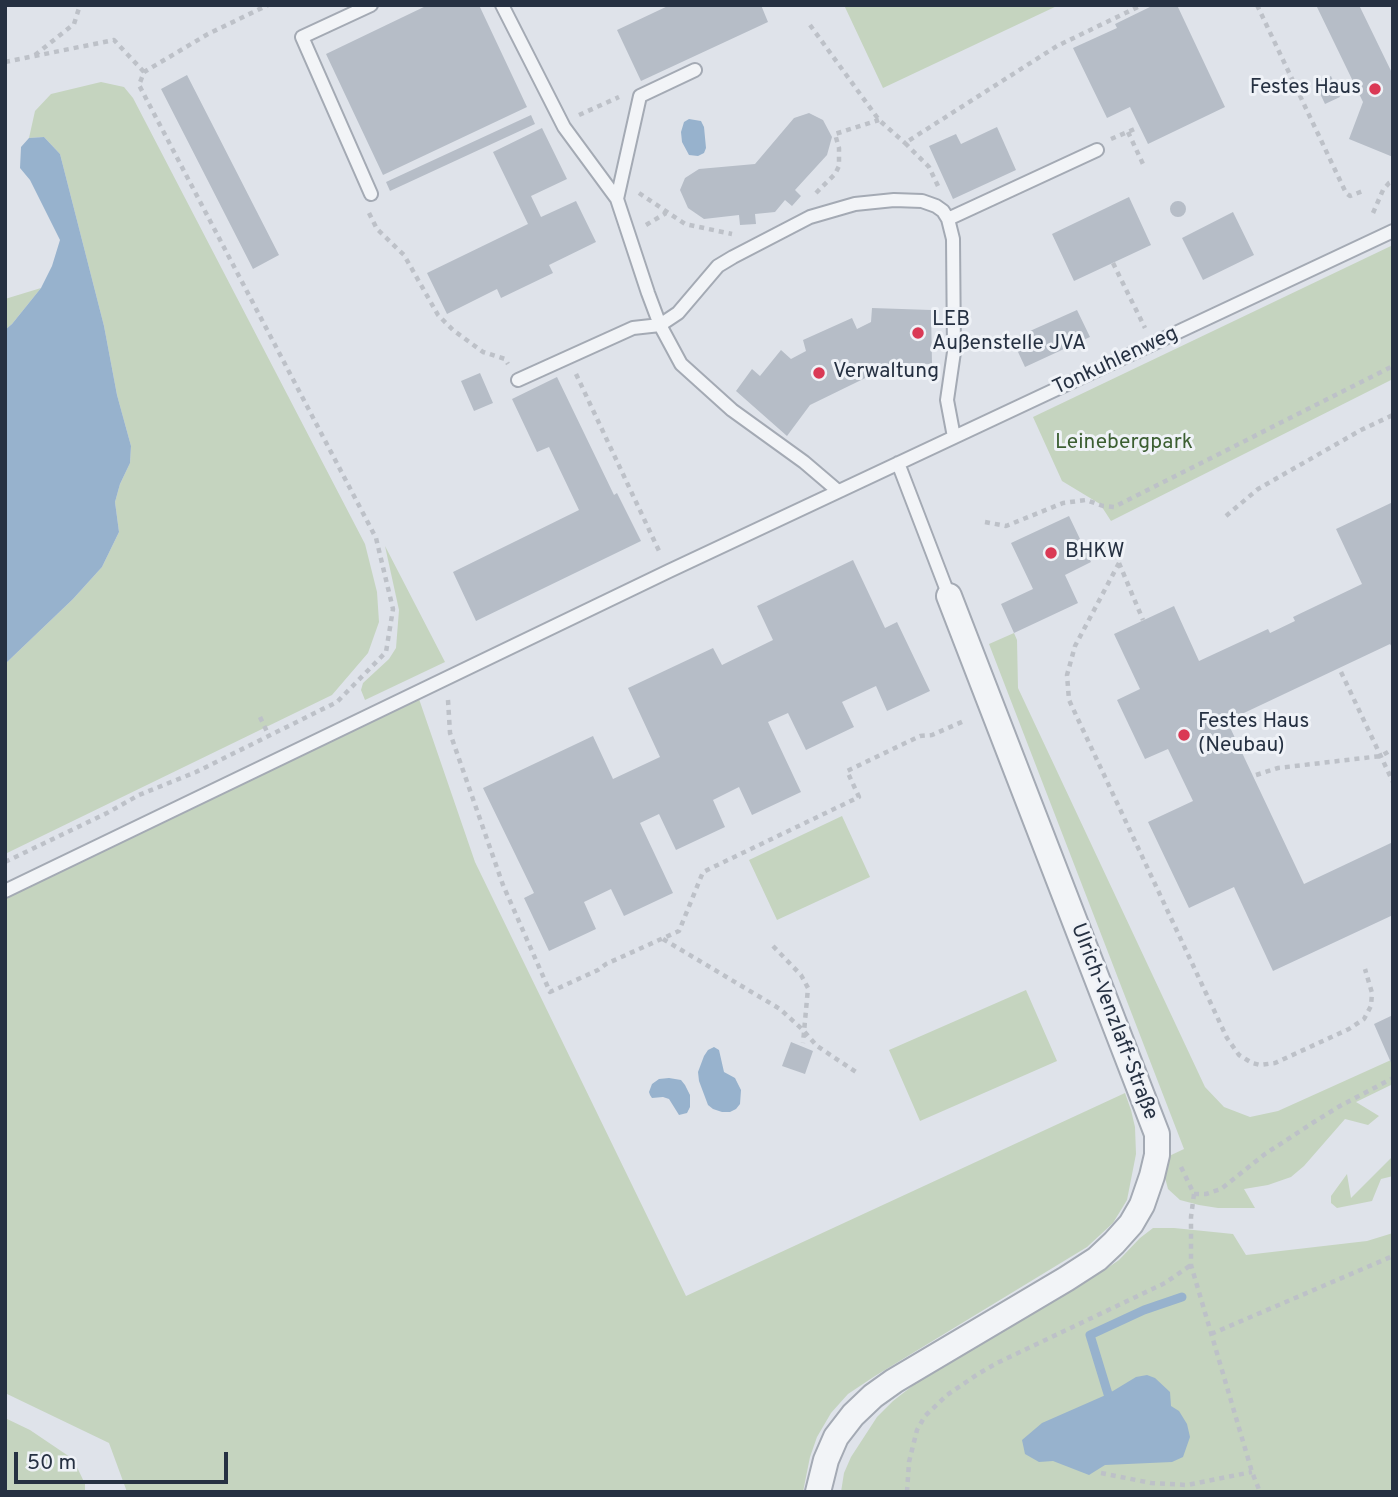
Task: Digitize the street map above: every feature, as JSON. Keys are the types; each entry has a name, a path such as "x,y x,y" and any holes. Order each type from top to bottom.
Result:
{"street":[{"name":"Ulrich-Venzlaff-Straße","path":"818,1492 836,1437 853,1415 873,1396 1066,1279 1097,1259 1114,1243 1142,1205 1157,1155 1157,1134 949,596"}],"lane":[{"path":"371,5 302,37 371,194"},
{"path":"502,5 562,123 617,200 660,325 681,364 732,411 804,462 838,491"},
{"path":"617,200 640,96 695,70"},
{"path":"948,219 1097,150"},
{"path":"518,380 633,328 660,325 678,313 718,266 810,217 855,204 922,201 943,211 953,239 954,352 947,400 954,437"},
{"name":"Tonkuhlenweg","path":"5,891 838,491 1393,231"},
{"name":"Ulrich-Venzlaff-Straße","path":"898,463 949,596"}],"path":[{"path":"34,56 74,24 80,5"},
{"path":"5,862 139,795 196,772 337,702 386,652 393,609 376,538 139,85 144,72 208,33 268,5"},
{"path":"905,143 1057,46 1142,5"},
{"path":"1257,5 1346,193 1350,196 1363,191"},
{"path":"810,25 879,120 929,167 942,194 936,206"},
{"path":"5,62 114,40 144,72"},
{"path":"562,123 635,89 640,96"},
{"path":"810,199 835,174 839,166 839,148 835,134 879,120"},
{"path":"1128,132 1143,164"},
{"path":"621,181 685,224 750,237 755,246"},
{"path":"1373,213 1383,190 1393,181"},
{"path":"371,194 364,204 377,229 404,255 438,315 483,352 505,359 518,380"},
{"path":"1113,263 1153,345"},
{"path":"568,358 669,572"},
{"path":"985,522 1006,526 1063,503 1086,500 1114,507 1393,366"},
{"path":"1226,516 1258,489 1393,415"},
{"path":"1143,620 1119,562 1075,646 1067,675 1069,700 1227,1038 1239,1055 1260,1065 1275,1063 1349,1029 1364,1019 1371,1006 1372,993 1365,969"},
{"path":"1341,672 1393,782"},
{"path":"448,678 450,733 503,885 550,992 679,931 704,872 859,797 847,771 920,736 932,735 964,720"},
{"path":"260,717 269,736"},
{"path":"1256,775 1278,768 1381,757 1393,749"},
{"path":"662,938 780,1009 817,1046 856,1072"},
{"path":"773,946 801,975 808,988 803,1043"},
{"path":"1194,1194 1206,1194 1221,1189 1265,1154 1314,1122 1393,1078"},
{"path":"1191,1217 1191,1265 1260,1492"},
{"path":"1211,1334 1393,1256"},
{"path":"907,1492 909,1462 917,1430 925,1416 947,1395 997,1363 1165,1283 1191,1265"},
{"path":"1101,1473 1151,1483 1187,1485 1252,1472"}],"green space":[{"path":"844,5 1059,5 883,88"},
{"path":"101,82 124,87 133,98 365,544 377,592 379,622 368,653 332,695 5,854 5,664 73,599 102,567 119,532 115,502 130,463 131,446 117,395 104,326 60,154 44,137 29,138 35,111 51,94"},
{"name":"Leinebergpark","path":"1393,245 1393,379 1111,521 1100,504 1062,481 1033,417"},
{"path":"41,288 12,324 5,330 5,299"},
{"path":"385,546 445,662 365,700 361,690 363,683 389,659 396,648 399,610"},
{"path":"1014,633 1017,640 1018,688 1205,1087 1224,1107 1250,1117 1278,1111 1391,1060 1393,1064 1393,1084 1356,1102 1379,1116 1368,1125 1345,1119 1291,1177 1244,1189 1255,1208 1199,1205 1180,1200 1168,1189 1164,1174 1167,1157 1184,1149 989,644"},
{"path":"419,699 475,862 686,1296 1125,1093 1135,1127 1136,1154 1127,1200 1113,1223 1087,1247 848,1394 831,1413 817,1437 803,1492 127,1492 109,1443 5,1393 5,899"},
{"path":"842,816 870,877 777,920 749,860"},
{"path":"1026,990 1057,1061 920,1121 889,1050"},
{"path":"1393,1156 1393,1176 1381,1179 1372,1201 1337,1208 1331,1203 1331,1196 1347,1174 1351,1198"},
{"path":"1153,1228 1233,1234 1246,1255 1367,1241 1393,1233 1393,1492 841,1492 844,1473 851,1457 877,1417 893,1401 916,1383 1103,1271"},
{"path":"5,1418 30,1430 67,1455 76,1465 85,1484 85,1492 5,1492"}],"water":[{"path":"689,119 701,121 704,127 706,148 704,153 698,156 689,155 682,142 684,122"},
{"path":"44,137 60,154 104,326 117,395 131,446 130,463 115,502 119,532 102,567 73,599 5,664 5,330 41,288 52,266 60,240 30,180 20,168 21,147 29,138"},
{"path":"714,1047 719,1050 724,1072 735,1078 741,1090 740,1104 730,1112 722,1112 708,1105 699,1081 698,1072 704,1056"},
{"path":"659,1079 681,1080 685,1085 690,1095 687,1113 679,1115 669,1099 652,1098 650,1095 652,1084"},
{"path":"1147,1375 1155,1378 1170,1392 1171,1406 1179,1411 1187,1424 1190,1437 1183,1457 1172,1462 1105,1465 1089,1475 1053,1461 1039,1462 1025,1454 1022,1440 1042,1423 1108,1394 1136,1377"}],"building":[{"path":"428,5 479,5 527,107 383,175 326,54"},
{"path":"670,5 761,5 768,22 641,81 617,30"},
{"path":"1154,5 1177,5 1225,107 1148,144 1130,107 1107,118 1073,48 1117,28 1115,24"},
{"name":"Festes Haus","path":"1316,5 1359,5 1393,75 1393,157 1349,139 1363,102"},
{"path":"187,75 279,255 253,269 161,89"},
{"path":"1331,76 1340,97 1325,104 1315,83"},
{"path":"809,113 823,120 832,137 827,155 795,190 801,196 792,206 785,200 775,212 755,214 756,224 740,225 739,215 704,219 688,208 680,190 685,178 699,169 755,164 794,118"},
{"path":"531,115 535,124 390,191 386,182"},
{"path":"997,127 1016,170 953,199 929,146 956,134 961,144"},
{"path":"542,128 567,179 531,196 541,217 576,201 596,242 549,265 553,273 501,298 497,289 447,314 427,273 528,224 493,152"},
{"path":"1129,197 1151,245 1074,281 1052,234"},
{"path":"1175,201 1181,201 1186,209 1184,215 1175,217 1170,212 1170,206"},
{"path":"1233,212 1254,255 1203,280 1182,238"},
{"name":"Verwaltung","path":"872,308 931,310 932,364 896,363 810,405 787,436 736,391 752,369 760,376 781,350 791,359 806,351 803,340 852,318 857,329 871,322"},
{"path":"1077,310 1090,337 1025,367 1012,339"},
{"path":"480,373 493,403 474,411 461,381"},
{"path":"557,377 614,495 617,493 641,541 476,621 453,572 579,510 549,447 537,452 512,399"},
{"name":"Festes Haus (Neubau)","path":"1393,502 1393,649 1390,644 1227,721 1304,884 1393,842 1393,915 1273,971 1234,887 1189,908 1148,822 1193,801 1168,749 1145,759 1117,700 1140,689 1114,634 1174,606 1199,661 1268,629 1270,633 1295,621 1293,617 1362,584 1336,529"},
{"path":"1069,516 1091,562 1065,575 1078,603 1014,633 1001,604 1033,589 1011,543"},
{"path":"853,560 885,628 897,622 930,691 887,711 876,686 842,702 854,727 806,750 788,713 768,722 801,792 752,815 739,787 713,800 725,827 676,850 659,814 640,823 673,893 624,916 611,889 584,902 596,929 549,951 524,898 534,893 483,788 593,736 613,779 660,757 628,688 713,648 722,665 773,640 757,606"},
{"path":"1393,1015 1393,1065 1392,1065 1374,1024"},
{"path":"791,1042 813,1051 805,1074 782,1066"}],"waterway":[{"path":"1108,1394 1090,1335 1144,1310 1182,1297"}],"place":[{"name":"Festes Haus","path":"1375,89"},
{"name":"LEB Außenstelle JVA","path":"918,333"},
{"name":"Verwaltung","path":"819,373"},
{"name":"BHKW","path":"1051,553"},
{"name":"Festes Haus (Neubau)","path":"1184,735"}]}
